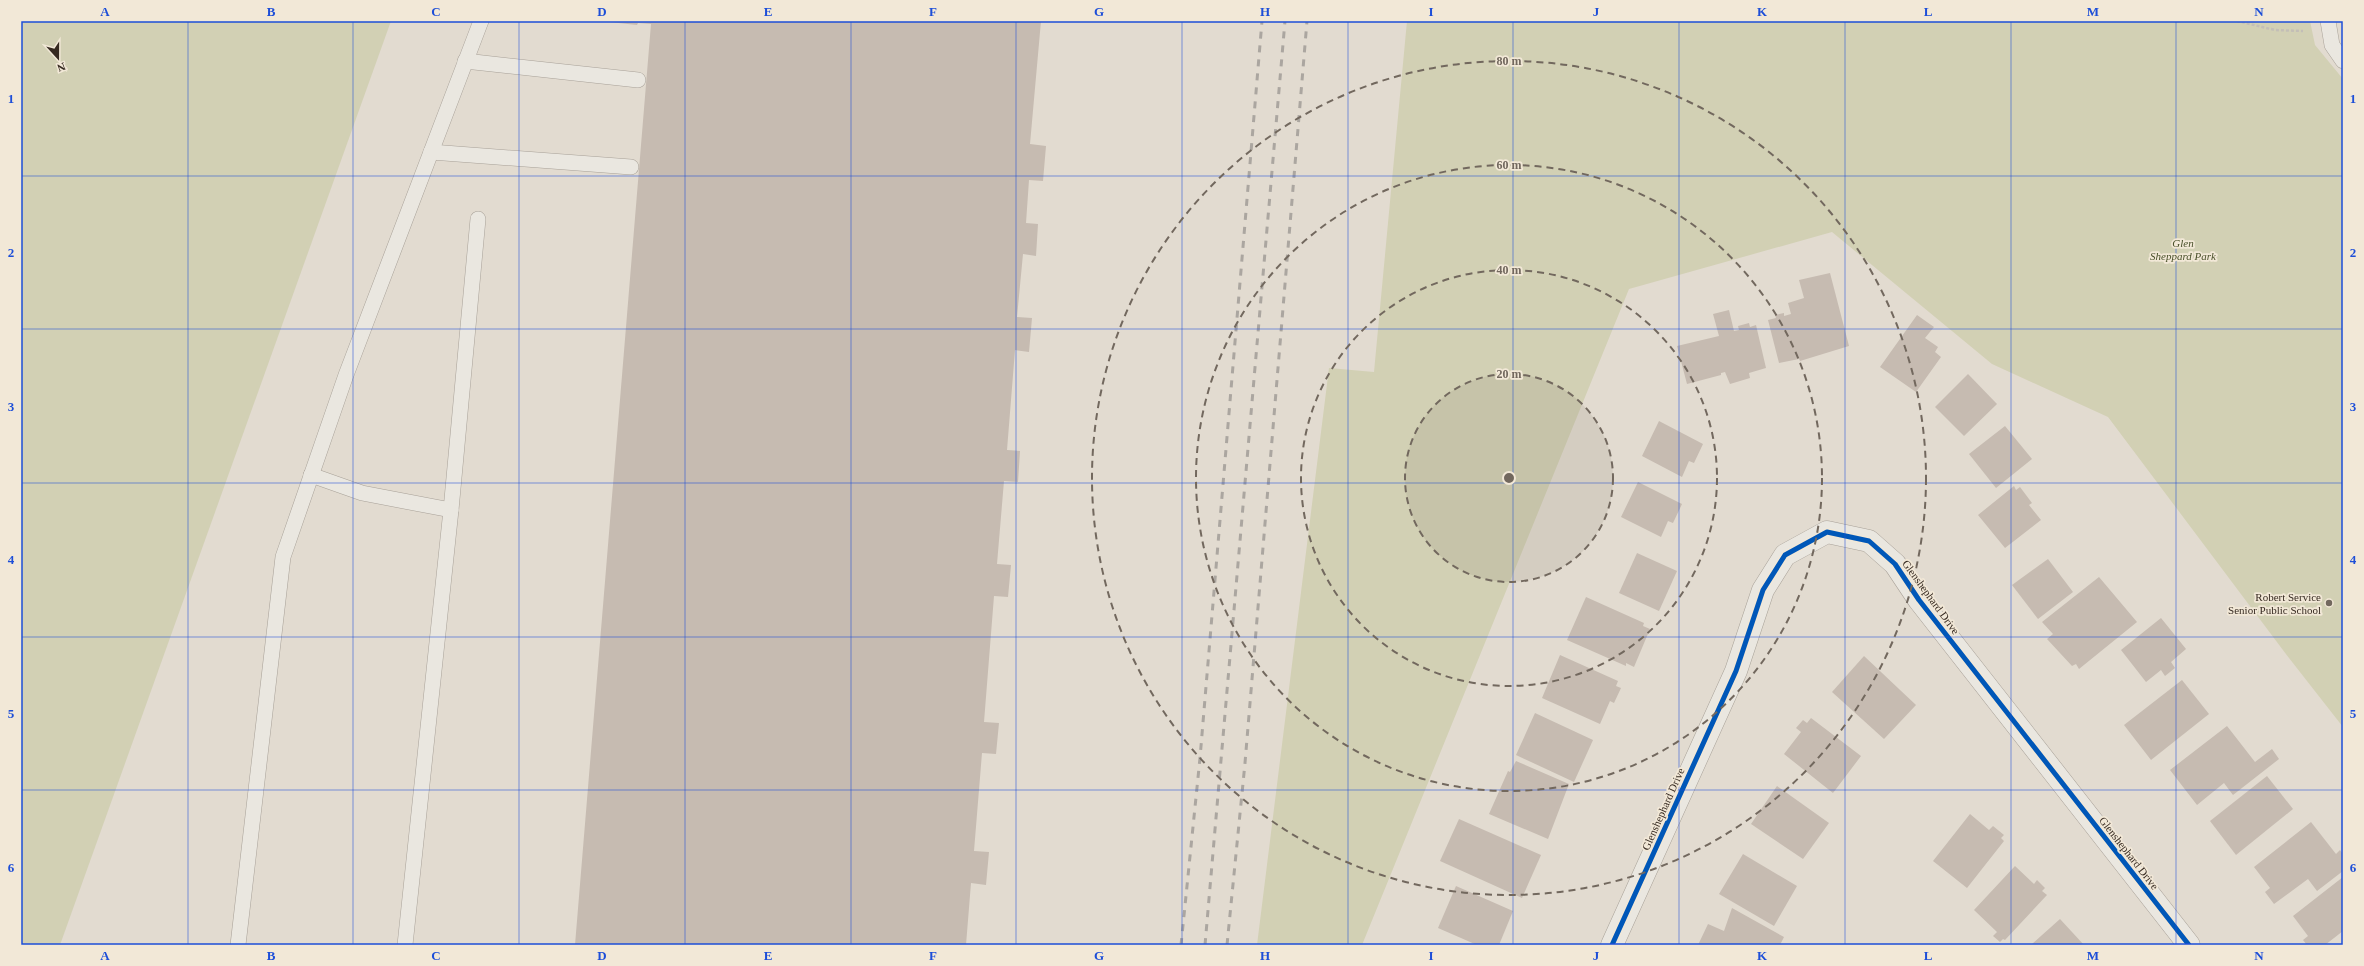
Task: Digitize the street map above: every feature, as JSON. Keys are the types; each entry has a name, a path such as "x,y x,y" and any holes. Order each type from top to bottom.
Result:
{"street":[{"name":"Glenshephard Drive","path":"1612,945 1736,671 1764,590 1785,555 1827,532 1869,541 1895,564 1919,600 2189,945"}],"lane":[{"path":"238,945 283,557 346,375 481,21"},
{"path":"2329,26 2332,45 2343,61"},
{"path":"465,62 638,80"},
{"path":"431,152 631,167"},
{"path":"405,945 451,510 478,219"},
{"path":"312,475 362,493 451,510"}],"path":[{"path":"2237,21 2275,30 2329,26"}],"green space":[{"path":"21,21 391,21 60,945 21,945"},
{"name":"Glen Sheppard Park","path":"1407,21 2310,21 2315,45 2343,79 2343,727 2289,658 2108,417 1992,364 1832,232 1629,289 1362,945 1257,945 1329,368 1374,372"}],"building":[{"path":"600,21 1041,21 1030,144 1046,146 1043,181 1029,180 1026,223 1038,224 1036,256 1023,254 1017,317 1032,318 1029,352 1015,350 1007,450 1020,451 1018,482 1004,481 997,564 1011,565 1008,597 994,596 984,722 999,723 996,754 982,753 974,851 989,852 986,885 971,883 966,945 575,945 651,24 638,23 637,25"},
{"path":"1830,273 1849,346 1800,361 1799,359 1779,363 1768,320 1776,318 1775,315 1784,313 1784,316 1791,314 1788,303 1804,298 1799,280"},
{"path":"1729,310 1734,331 1739,330 1738,326 1749,323 1750,327 1756,325 1766,368 1749,373 1750,378 1730,384 1725,372 1721,373 1721,375 1687,384 1677,346 1719,336 1713,314"},
{"path":"1917,315 1934,327 1925,338 1938,347 1935,352 1941,357 1916,392 1880,367"},
{"path":"1968,374 1997,404 1964,436 1935,407"},
{"path":"1659,421 1703,444 1694,463 1689,461 1682,477 1642,456"},
{"path":"2005,426 2032,459 1996,488 1969,454"},
{"path":"1638,482 1682,504 1673,523 1668,521 1661,537 1621,517"},
{"path":"2014,486 2016,490 2020,487 2032,503 2029,505 2041,520 2005,548 1978,515"},
{"path":"1637,553 1677,571 1659,611 1619,593"},
{"path":"2048,559 2073,592 2038,619 2012,585"},
{"path":"2099,577 2137,622 2079,669 2076,664 2072,666 2047,639 2053,634 2042,622"},
{"path":"1586,597 1644,623 1643,626 1650,629 1634,667 1626,663 1626,666 1567,640"},
{"path":"2161,618 2186,649 2171,662 2175,668 2165,676 2161,670 2146,682 2121,650"},
{"path":"1560,655 1618,681 1616,686 1621,688 1614,703 1610,701 1600,724 1542,698"},
{"path":"1864,656 1916,705 1884,739 1832,692"},
{"path":"2182,680 2209,714 2151,760 2124,725"},
{"path":"1535,713 1593,740 1574,782 1516,755"},
{"path":"1811,718 1861,756 1833,793 1784,754 1801,732 1796,728 1803,720 1807,723"},
{"path":"2227,726 2255,762 2272,749 2279,759 2233,795 2224,783 2197,805 2170,770"},
{"path":"1516,761 1569,784 1548,839 1489,814 1508,771 1510,772"},
{"path":"2267,776 2293,809 2236,855 2210,821"},
{"path":"1777,786 1829,823 1803,859 1751,824"},
{"path":"1970,814 1989,830 1993,826 2004,835 2001,838 2004,841 1967,888 1933,861"},
{"path":"1459,819 1541,855 1522,898 1440,861"},
{"path":"2311,822 2336,854 2340,850 2343,854 2343,871 2317,891 2308,879 2274,904 2265,892 2270,888 2254,867"},
{"path":"1743,854 1797,886 1774,926 1719,894"},
{"path":"2015,866 2034,884 2037,880 2045,888 2042,891 2047,895 2005,940 2003,939 2000,942 1993,936 1997,932 1974,910"},
{"path":"2343,877 2343,931 2325,945 2307,945 2303,940 2308,936 2293,916"},
{"path":"1456,886 1513,911 1499,945 1477,945 1438,928"},
{"path":"1732,908 1784,937 1780,945 1698,945 1708,924 1724,931"},
{"path":"2060,919 2084,945 2031,945"}],"railway":[{"path":"1181,945 1200,758 1262,21"},
{"path":"1205,945 1285,21"},
{"path":"1227,945 1245,763 1307,21"}],"cycle path":[{"path":"1612,945 1736,671 1763,590 1785,555 1827,532 1869,541 1895,564 1919,600 2189,945"}],"place":[{"name":"Robert Service Senior Public School","path":"2329,603"}]}
